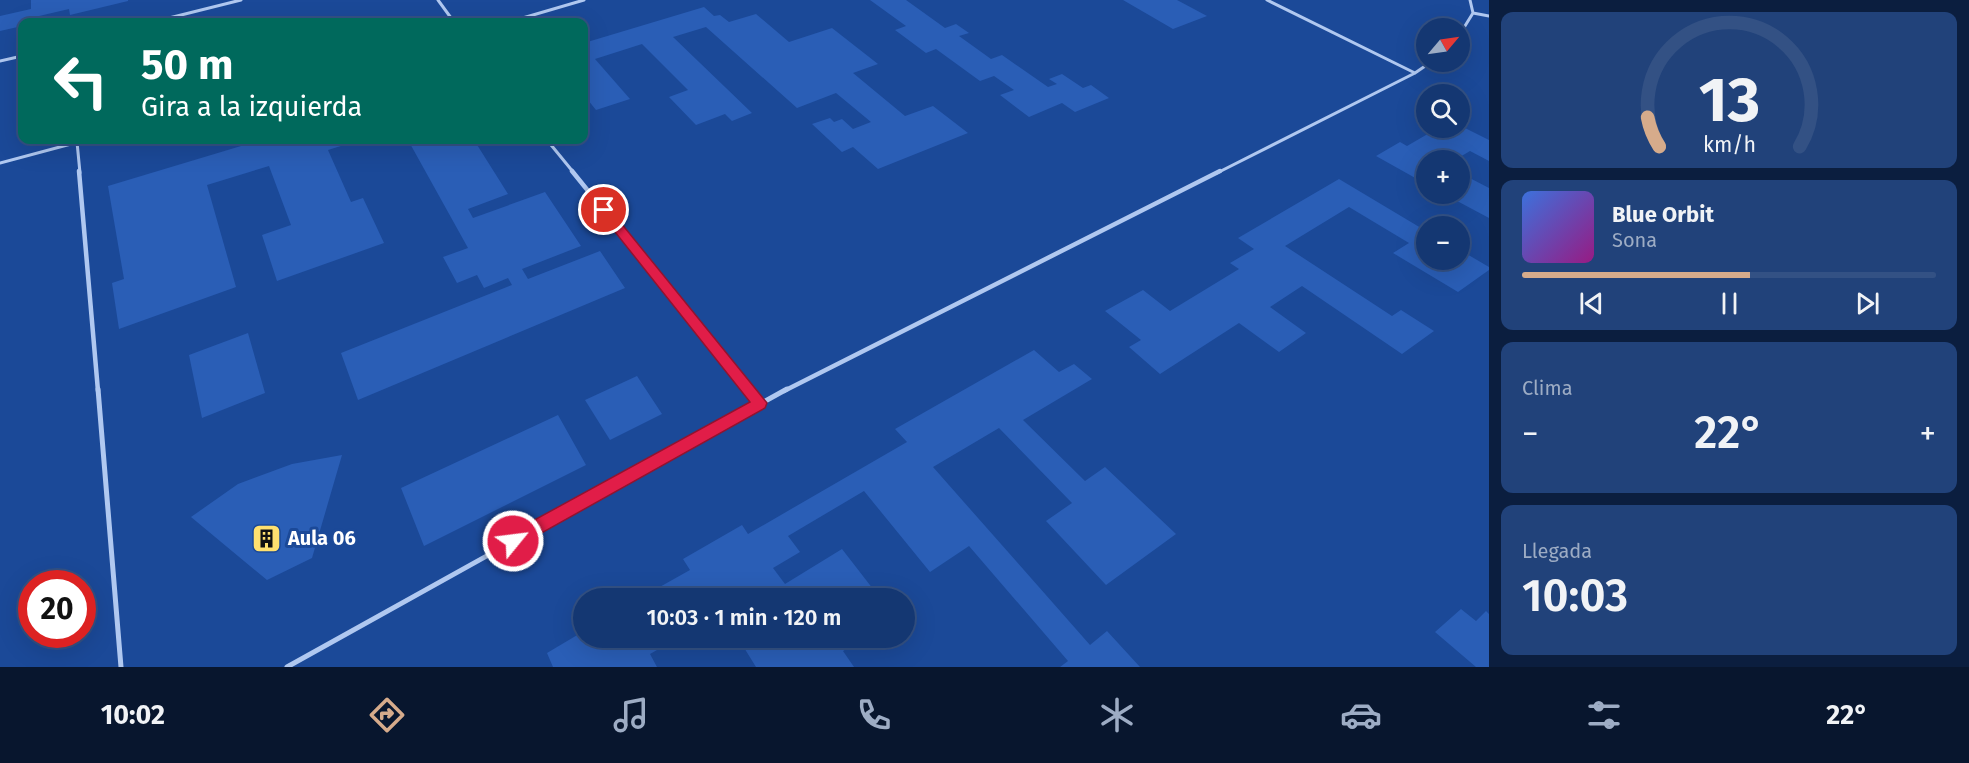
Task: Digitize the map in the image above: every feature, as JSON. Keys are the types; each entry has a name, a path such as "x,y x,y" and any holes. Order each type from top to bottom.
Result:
{"lane":[{"path":"169,18 241,0"},
{"path":"438,0 451,18"},
{"path":"523,18 584,0"},
{"path":"1267,0 1414,73"},
{"path":"1470,0 1473,13 1470,18"},
{"path":"1473,13 1489,16"},
{"path":"0,62 18,57"},
{"path":"287,667 760,403 1414,73"},
{"path":"0,163 70,144"},
{"path":"77,144 121,667"},
{"path":"550,144 760,403"}],"building":[{"path":"31,0 128,0 70,15 69,9 31,18 18,18 18,27 0,31 0,16 31,9"},
{"path":"870,0 906,0 945,28 956,24 969,33 959,36 991,59 1002,55 1048,87 1057,84 1049,79 1062,74 1083,88 1091,85 1109,98 1075,112 1062,103 1029,117 1000,95 1014,90 994,76 980,81 936,49 926,53 895,30 906,26"},
{"path":"1123,0 1177,0 1207,16 1173,29"},
{"path":"704,7 714,16 720,15 729,22 756,14 789,42 832,28 878,64 853,73 905,116 933,106 968,133 878,169 853,147 842,152 812,124 830,118 834,122 842,119 853,129 871,122 836,93 797,108 706,27 673,37 752,113 732,121 725,114 696,125 669,97 688,90 642,44 595,59 630,99 596,110 588,100 588,42"},
{"path":"1470,130 1489,140 1489,161 1470,150 1416,150 1416,178 1376,156 1400,142 1407,146 1421,138 1470,138"},
{"path":"248,144 347,144 328,150 351,202 363,198 384,243 277,281 262,235 291,225 269,166 207,185 236,287 119,329 112,283 124,279 108,186"},
{"path":"410,144 477,144 508,194 468,209 473,218 545,192 581,246 522,269 528,279 600,251 625,288 358,400 341,353 512,285 508,278 484,288 477,275 457,283 443,257 468,248"},
{"path":"1470,178 1489,188 1489,218 1463,204 1470,204"},
{"path":"1339,179 1416,225 1416,267 1393,253 1409,243 1349,207 1285,246 1392,316 1401,310 1434,331 1402,354 1302,286 1270,307 1306,333 1279,352 1239,323 1160,374 1129,347 1141,340 1105,311 1143,290 1170,311 1239,269 1230,263 1254,249 1238,238"},
{"path":"1470,256 1489,267 1489,270 1458,292 1421,270 1470,270"},
{"path":"248,333 265,393 202,418 189,355"},
{"path":"1034,350 1059,372 1074,364 1092,379 1023,420 1085,481 1105,467 1176,534 1106,585 1046,521 1072,503 999,428 933,467 1090,645 1107,631 1140,667 1060,667 1068,661 969,546 930,572 864,491 788,536 800,552 773,568 785,584 842,549 872,588 658,588 690,570 683,559 742,525 748,534 907,442 895,429"},
{"path":"637,376 662,414 610,440 585,400"},
{"path":"558,415 586,465 424,546 401,488"},
{"name":"Aula 06","path":"342,455 312,558 267,580 191,517 238,484 292,464"},
{"path":"1461,609 1476,621 1486,611 1489,614 1489,667 1476,667 1435,632"},
{"path":"573,638 573,648 660,648 650,654 657,667 553,667 547,653"},
{"path":"744,648 848,648 843,651 854,667 756,667"}],"place":[{"name":"Aula 06","path":"267,538"}],"route":[{"path":"513,541 760,403 604,210"}]}
